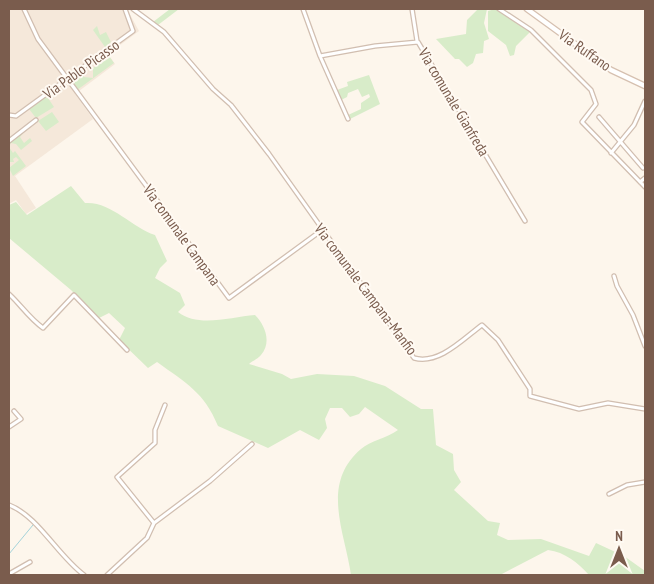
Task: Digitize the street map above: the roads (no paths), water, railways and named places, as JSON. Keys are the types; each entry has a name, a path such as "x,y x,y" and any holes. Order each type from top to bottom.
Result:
{"street":[{"path":"24,9 38,39 67,79"},
{"name":"Via Pablo Picasso","path":"9,115 16,116 133,31 125,9"},
{"name":"Via comunale Campana-Manfio","path":"133,9 164,32 212,89 231,105 269,154 414,358 438,357 482,325 498,340 530,389 530,396 580,409 608,403 645,409"},
{"path":"303,9 320,56 348,119"},
{"path":"412,9 417,41"},
{"path":"499,9 531,30 591,90 596,104 582,122 645,187"},
{"name":"Via Ruffano","path":"527,9 611,70 645,86"},
{"name":"Via comunale Gianfreda","path":"320,56 417,41 525,221"},
{"name":"Via comunale Campana","path":"67,79 229,298 322,230"},
{"path":"611,153 634,125 645,101"},
{"path":"599,117 643,168"},
{"path":"9,141 36,120"},
{"path":"640,182 645,178"},
{"path":"614,276 645,346"},
{"path":"9,294 20,304 29,317 43,328 74,295 127,350"},
{"path":"154,522 117,477 154,443 155,430 165,405"},
{"path":"9,427 21,419 14,411"},
{"path":"107,575 147,538 154,522 210,481 252,444"},
{"path":"609,494 627,485 645,482"},
{"path":"9,505 26,514 62,556 84,575"},
{"path":"9,574 30,562"}],"waterway":[{"path":"9,554 33,525"}]}
